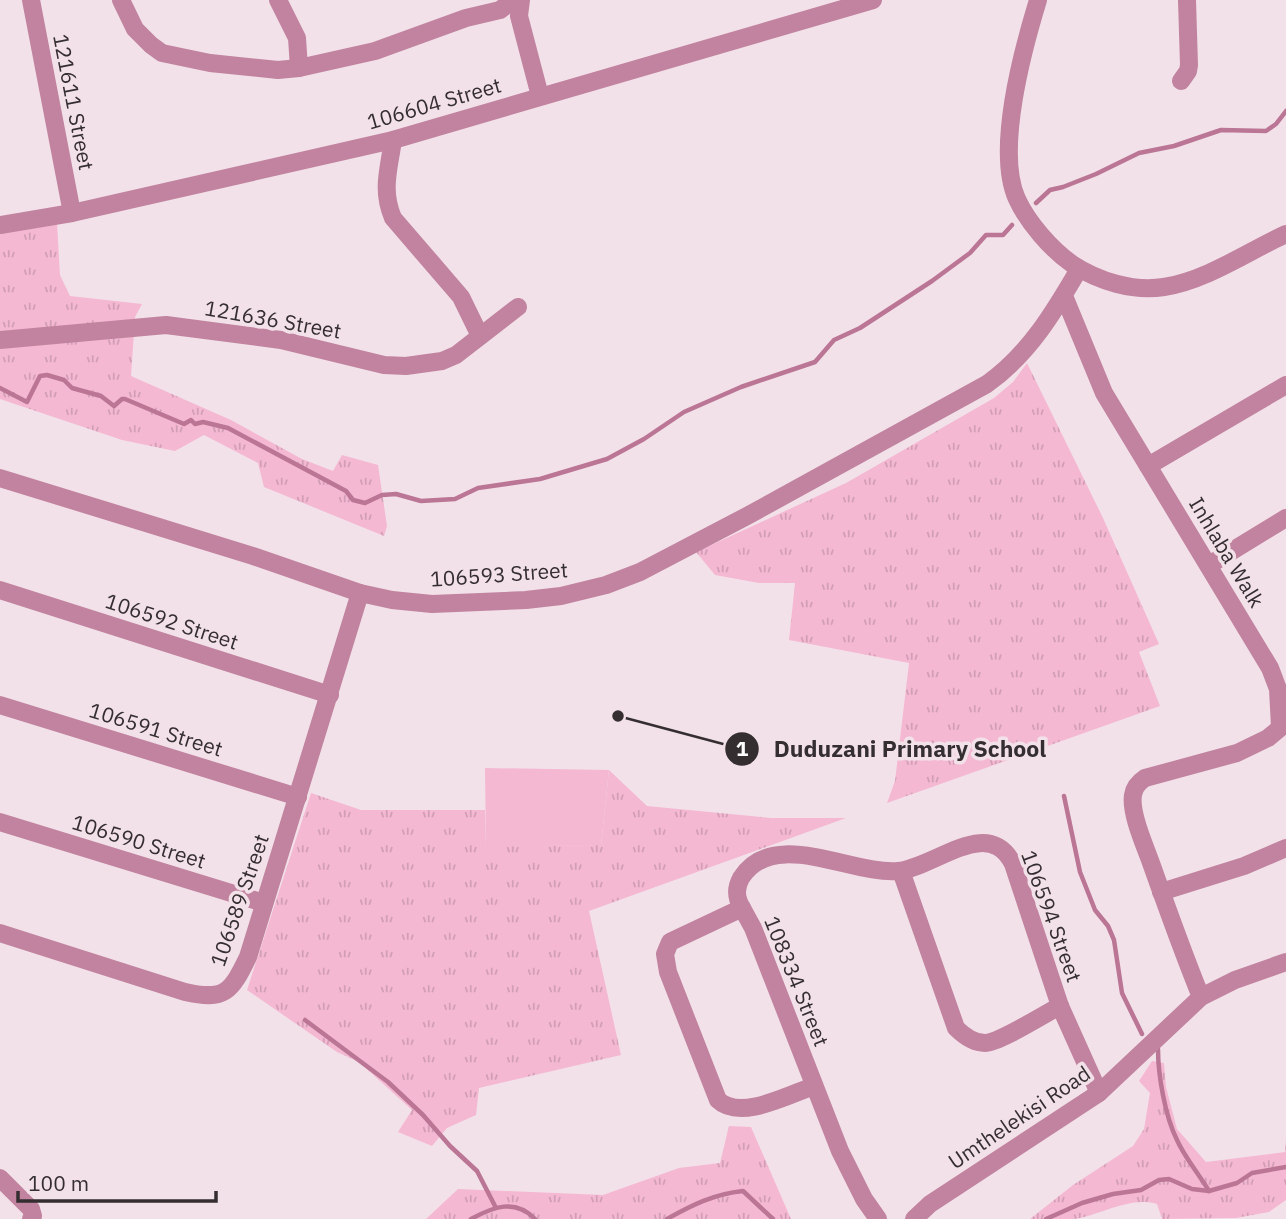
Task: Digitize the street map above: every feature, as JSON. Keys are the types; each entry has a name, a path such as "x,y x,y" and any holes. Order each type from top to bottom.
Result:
{"street":[{"name":"121611 Street","path":"31,0 72,213"},
{"path":"121,0 135,29 162,53 210,63 278,70 375,51 466,18 514,7 540,96"},
{"path":"278,0 297,38 299,68"},
{"name":"106604 Street","path":"0,225 72,213 393,140 873,0"},
{"path":"1181,81 1189,65 1187,0"},
{"path":"1032,6 1011,121 1011,176 1017,200 1055,249 1079,269 1107,281 1128,286 1165,287 1197,277 1286,234"},
{"path":"393,140 385,191 390,211 425,258 461,298 480,336"},
{"name":"106593 Street","path":"0,478 253,556 360,593 392,600 432,604 561,596 606,585 640,572 818,478 987,384 1021,355 1038,334 1079,269"},
{"name":"Inhlaba Walk","path":"1064,296 1104,393 1209,565 1278,689 1283,725 1268,738 1237,753 1145,778 1137,785 1133,794 1133,808 1171,923 1200,997"},
{"name":"121636 Street","path":"0,340 166,325 281,340 384,365 406,366 442,360 465,351 518,307"},
{"path":"1148,466 1286,384"},
{"path":"1209,565 1286,518"},
{"name":"106592 Street","path":"0,590 330,695"},
{"name":"106589 Street","path":"0,933 185,992 205,997 226,992 248,957 360,593"},
{"name":"106591 Street","path":"0,705 298,797"},
{"name":"106590 Street","path":"0,822 264,903"},
{"name":"106594 Street","path":"1060,1006 990,1043 975,1041 961,1033 956,1028 909,868 979,842 1001,848 1013,864 1060,1006 1099,1093"},
{"path":"1161,892 1244,866 1286,848"},
{"path":"743,908 737,900 737,885 745,873 756,863 781,854 807,855 861,868 909,868"},
{"name":"108334 Street","path":"814,1086 741,1109 730,1109 718,1100 668,972 666,950 673,939 743,908 853,1178 878,1219"},
{"name":"Umthelekisi Road","path":"914,1219 930,1204 1099,1093 1200,997 1235,979 1286,962"},
{"path":"0,1178 31,1209 31,1219"}],"green space":[{"path":"57,223 60,275 70,296 142,304 135,317 131,376 231,420 302,459 333,471 342,455 378,465 387,526 384,536 264,487 258,463 204,435 175,451 122,440 0,399 0,232"},
{"path":"1027,363 1103,518 1159,644 1139,652 1160,706 887,803 895,781 909,663 789,640 795,583 759,583 715,575 696,552 846,483 994,398 1013,382"},
{"path":"485,768 609,770 601,845 486,847"},
{"path":"609,770 647,806 771,818 846,818 589,911 621,1055 479,1088 476,1115 447,1128 432,1146 398,1132 412,1110 359,1062 337,1052 247,990 311,793 361,810 485,810 486,846 601,845"},
{"path":"1152,1061 1164,1063 1166,1087 1177,1129 1206,1162 1285,1152 1286,1139 1286,1200 1269,1212 1236,1218 1162,1219 1157,1204 1137,1202 1075,1219 1030,1219 1073,1185 1133,1146 1144,1129 1150,1093 1139,1081"},
{"path":"729,1126 751,1127 791,1219 426,1219 458,1189 603,1195 679,1168 720,1163"}],"waterway":[{"path":"1036,203 1050,190 1096,174 1139,153 1174,146 1221,130 1266,131 1276,124 1286,111"},
{"path":"0,388 27,402 40,376 47,375 64,380 72,388 101,396 114,406 125,399 184,424 191,420 195,424 203,422 228,428 346,491 353,500 365,503 382,495 396,494 421,501 455,499 478,488 540,479 607,459 644,439 684,412 741,387 815,362 834,340 860,328 932,281 970,253 986,235 1003,235 1012,225"},
{"path":"1064,796 1080,872 1095,910 1108,926 1114,940 1122,993 1142,1034"},
{"path":"305,1020 388,1082 423,1115 477,1171 495,1206"},
{"path":"1158,1049 1159,1071 1169,1119 1184,1153 1209,1191"},
{"path":"1046,1219 1082,1203 1113,1194 1141,1190 1159,1180 1169,1179 1192,1189 1209,1191 1237,1183 1252,1173 1286,1167"},
{"path":"667,1219 704,1201 743,1191 773,1219"},
{"path":"471,1219 504,1207 520,1208 535,1219"}],"place":[{"name":"Duduzani Primary School","path":"618,716"}]}
